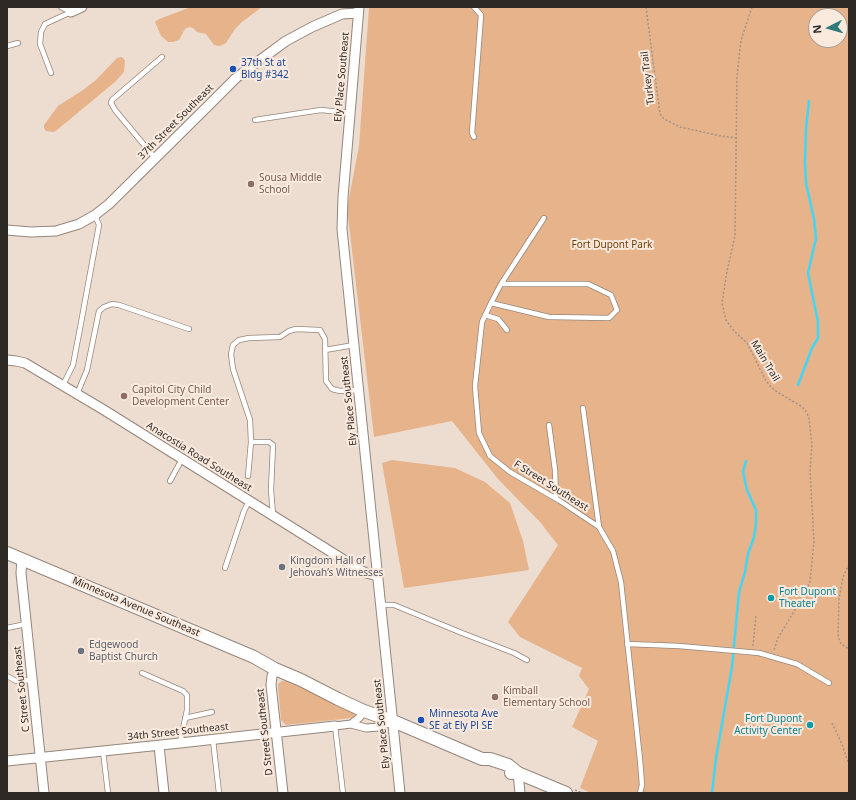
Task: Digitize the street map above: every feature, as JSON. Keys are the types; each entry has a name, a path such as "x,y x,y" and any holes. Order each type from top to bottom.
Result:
{"main road":[{"name":"Minnesota Avenue Southeast","path":"7,552 21,561"},
{"name":"Minnesota Avenue Southeast","path":"7,557 21,561 254,657 275,669 364,711 393,721 482,759 484,764 505,772 518,773 566,793"},
{"name":"Minnesota Avenue Southeast","path":"331,695 340,694 352,697 376,709 393,721"}],"street":[{"path":"71,12 82,7"},
{"name":"Ely Place Southeast","path":"359,10 342,229 382,605 400,793"},
{"name":"37th Street Southeast","path":"7,230 31,232 56,230 73,226 95,215 109,204 236,78 286,41 328,20 359,10"},
{"name":"Anacostia Road Southeast","path":"7,360 25,363 63,385 360,570 378,576"},
{"name":"C Street Southeast","path":"21,561 26,624 44,793"},
{"name":"D Street Southeast","path":"275,669 271,682 283,793"},
{"path":"351,724 359,718 364,711"},
{"name":"34th Street Southeast","path":"7,761 159,746 351,724 366,728 379,727 393,721"},
{"path":"159,746 164,793"},
{"path":"518,773 520,793"}],"lane":[{"path":"61,7 71,12"},
{"path":"474,7 481,15 472,133 474,137"},
{"path":"51,73 40,44 40,32 45,24 71,12"},
{"path":"7,46 18,43"},
{"path":"155,158 115,110 112,100 162,56"},
{"path":"255,120 321,110 350,113"},
{"path":"63,385 73,364 81,323 99,225 95,215"},
{"name":"F Street Southeast","path":"544,218 501,284 482,322 474,386 479,433 490,456 510,472 556,498 599,527 613,550 621,582 640,760 642,785 640,793"},
{"path":"491,303 549,317 609,318 617,310 611,295 588,284 501,284"},
{"path":"77,394 87,370 99,311 104,306 112,304 119,305 189,329"},
{"path":"486,315 498,319 507,330"},
{"path":"248,476 251,442 250,420 233,369 231,354 233,345 239,340 249,338 280,337 289,331 296,329 320,330 325,339 326,381 332,389 340,391 359,390"},
{"path":"325,350 354,345"},
{"path":"583,408 599,527"},
{"path":"549,425 555,470 556,498"},
{"path":"251,442 269,442 273,445 271,490 273,515"},
{"path":"170,481 182,459"},
{"path":"225,568 244,511 249,501"},
{"path":"382,605 394,605 514,653 527,660"},
{"path":"7,628 26,624"},
{"path":"627,644 679,646 752,652 773,656 797,664 829,683"},
{"path":"142,673 183,691 187,695 187,710 180,743"},
{"path":"7,676 16,681 32,680"},
{"path":"185,718 212,712"},
{"path":"335,726 343,793"},
{"path":"213,740 219,793"},
{"path":"103,751 108,793"}],"path":[{"name":"Turkey Trail","path":"646,7 660,114 664,119 680,127 736,138"},
{"name":"Main Trail","path":"752,7 741,40 736,90 735,236 722,303 726,320 734,331 747,343 766,381 777,392 801,406 805,410 809,418 812,445 810,471 814,542 810,582 804,595 778,638 773,656"},
{"path":"849,564 843,577 838,599 838,635 841,644 849,649"},
{"path":"752,652 756,615"},
{"path":"832,723 842,744 849,765"}],"green space":[{"path":"191,7 262,7 242,22 235,29 226,43 220,46 214,45 206,34 197,32 193,28 189,27 185,29 179,40 168,42 161,36 155,22 159,19"},
{"name":"Fort Dupont Park","path":"369,7 849,7 849,793 591,793 580,788 598,741 572,727 589,689 579,676 582,668 520,637 508,622 558,545 540,522 498,479 452,421 374,437 347,208 359,146"},
{"path":"122,57 125,60 124,72 115,82 57,130 54,132 46,131 44,125 58,106 83,90 96,80 117,58"},
{"path":"392,460 455,468 485,482 510,503 523,541 529,570 404,588 382,463"},
{"path":"282,681 286,681 354,710 355,715 352,718 286,725 281,720 278,684"}],"waterway":[{"path":"798,385 812,348 818,338 818,322 808,273 816,238 814,219 806,183 806,128 809,101"},
{"path":"712,793 716,758 732,667 739,592 745,572 748,554 754,537 756,524 756,510 747,490 743,472 746,461"}],"place":[{"name":"37th St at Bldg #342","path":"233,69"},
{"name":"Sousa Middle School","path":"251,184"},
{"name":"Capitol City Child Development Center","path":"124,396"},
{"name":"Kingdom Hall of Jehovah’s Witnesses","path":"282,567"},
{"name":"Fort Dupont Theater","path":"771,598"},
{"name":"Edgewood Baptist Church","path":"81,651"},
{"name":"Kimball Elementary School","path":"495,697"},
{"name":"Minnesota Ave SE at Ely Pl SE","path":"421,720"},
{"name":"Fort Dupont Activity Center","path":"810,725"}]}
